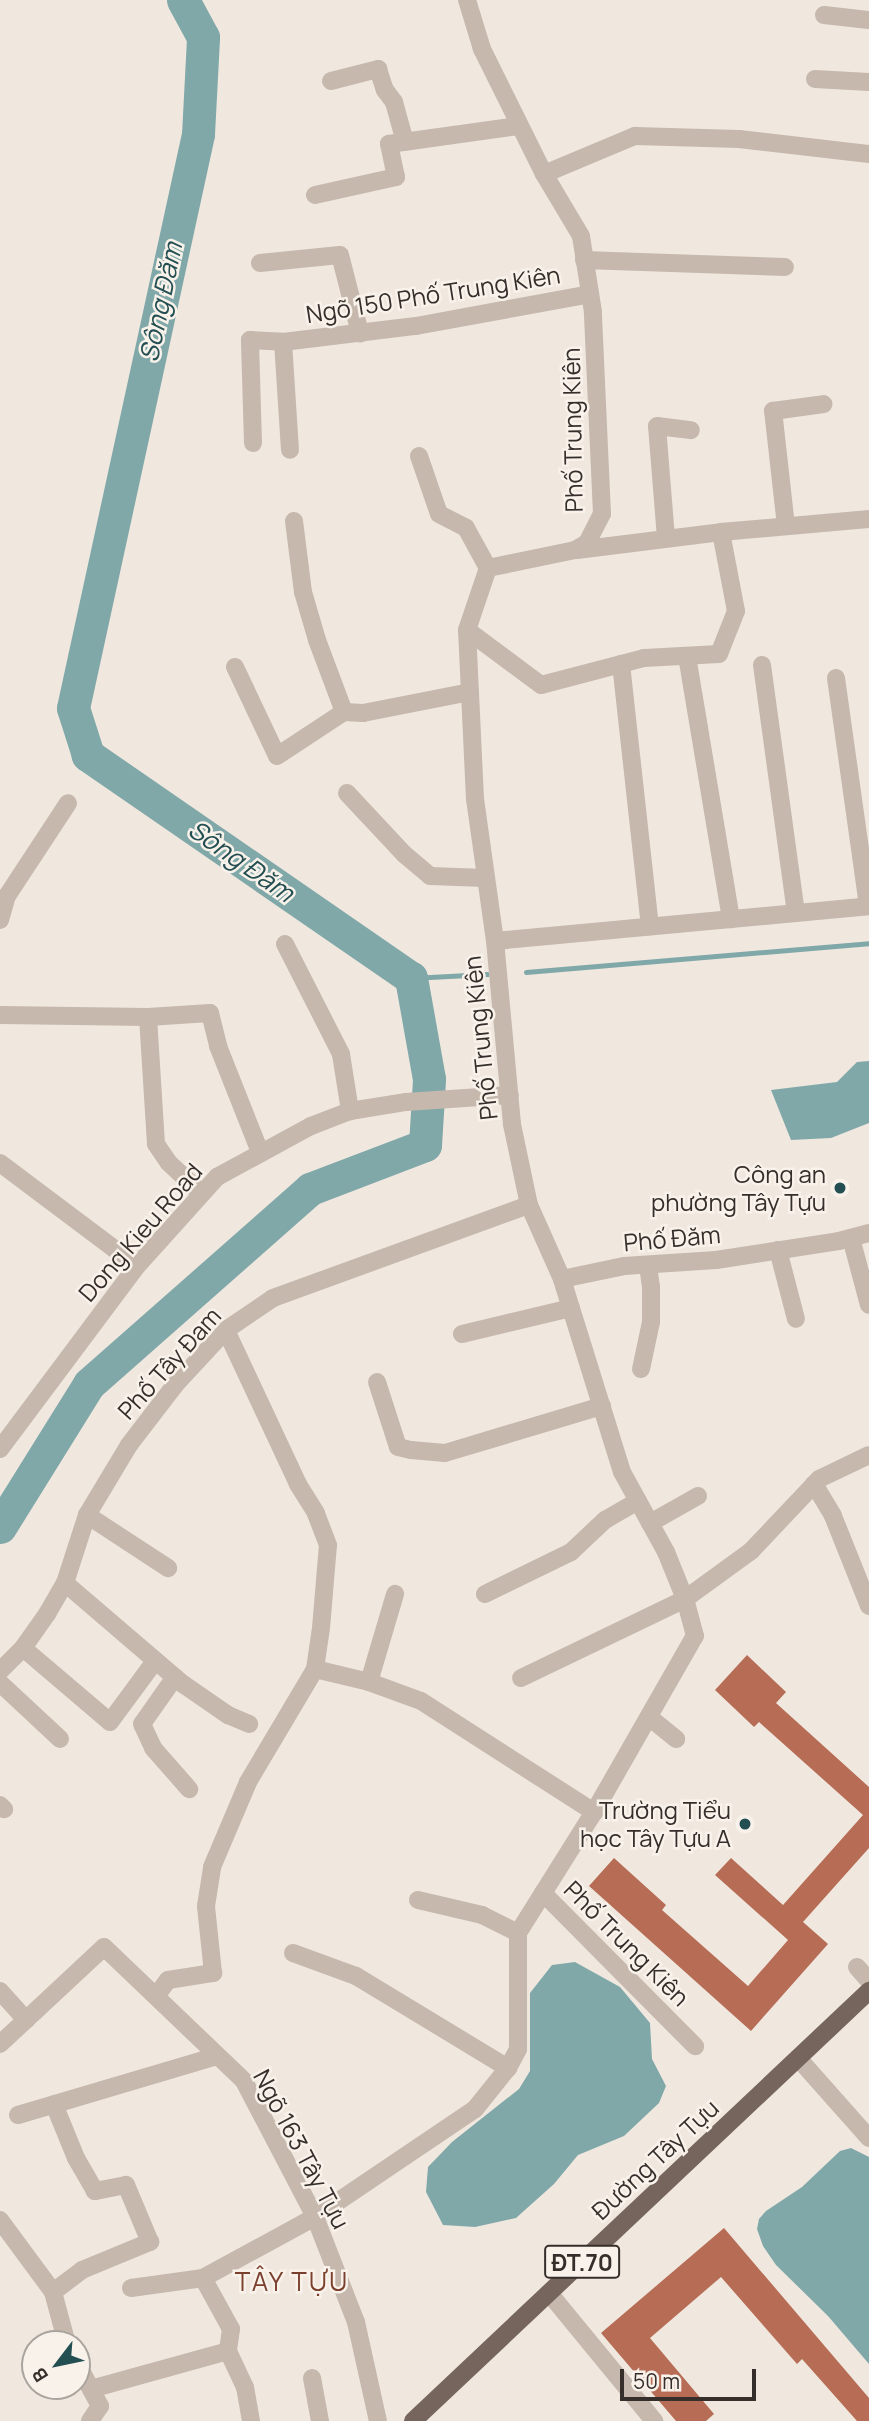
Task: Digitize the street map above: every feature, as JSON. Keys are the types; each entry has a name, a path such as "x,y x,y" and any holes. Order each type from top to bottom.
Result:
{"main road":[{"name":"Đường Tây Tựu","path":"413,2421 869,1991"}],"street":[{"name":"Phố Trung Kiên","path":"467,0 482,49 544,174 580,236 590,293 602,514 587,543 575,550"},
{"path":"824,15 869,20"},
{"path":"331,81 378,69 385,90 394,102 405,142"},
{"path":"815,79 869,82"},
{"path":"315,195 396,177 389,144 519,126"},
{"path":"544,174 635,136 739,139 869,154"},
{"path":"260,263 340,255 360,333"},
{"path":"584,260 785,267"},
{"name":"Ngõ 150 Phố Trung Kiên","path":"253,443 250,340 283,342 416,326 590,293"},
{"path":"283,342 290,450"},
{"path":"786,526 773,411 824,404"},
{"path":"666,538 657,425 691,430"},
{"path":"419,456 439,514 466,528 488,568 575,550 666,538 869,519"},
{"path":"294,521 303,592 317,640 344,712"},
{"path":"467,630 541,685 644,658 719,654 736,611 721,532"},
{"name":"Phố Trung Kiên","path":"488,568 467,630 475,799 495,944 512,1124 530,1205 562,1279 622,1472 650,1523 685,1599 695,1636 594,1812 543,1893 695,2046"},
{"path":"687,656 731,919"},
{"path":"621,664 650,926"},
{"path":"762,665 796,913"},
{"path":"234,667 277,756 344,712 363,713 470,692"},
{"path":"495,944 650,926 869,906 836,678"},
{"path":"347,793 404,854 430,876 485,878"},
{"path":"0,920 7,896 68,803"},
{"path":"285,944 341,1054 350,1111"},
{"path":"0,1016 148,1017 210,1013 218,1046 260,1152"},
{"path":"148,1017 156,1144 169,1163 201,1193"},
{"name":"Dong Kieu Road","path":"0,1449 137,1266 217,1177 260,1152 350,1111 406,1102 510,1095"},
{"path":"0,1163 137,1266"},
{"name":"Phố Tây Đam","path":"0,1671 23,1648 65,1583 87,1515 129,1445 176,1385 226,1330 273,1298 530,1205"},
{"name":"Phố Đăm","path":"562,1279 648,1265 716,1260 869,1233"},
{"path":"851,1238 869,1305"},
{"path":"778,1250 796,1319"},
{"path":"641,1369 651,1322 648,1265"},
{"path":"462,1334 571,1308"},
{"path":"156,1996 168,1980 213,1973 206,1906 212,1867 248,1782 315,1669 328,1545 316,1513 298,1484 226,1330"},
{"path":"377,1382 398,1447 411,1450 445,1453 602,1406"},
{"path":"521,1678 685,1599 751,1551 819,1479 869,1455"},
{"path":"814,1484 834,1516 869,1606"},
{"path":"650,1523 698,1496"},
{"path":"485,1594 571,1552 605,1520 638,1501"},
{"path":"87,1515 168,1568"},
{"path":"65,1583 175,1677 228,1715 249,1724"},
{"path":"369,1682 395,1594"},
{"path":"23,1648 110,1722 155,1661"},
{"path":"315,1669 369,1682 421,1701 594,1812"},
{"path":"175,1677 142,1724 153,1748 189,1789"},
{"path":"0,1683 60,1739"},
{"path":"649,1717 676,1739"},
{"path":"131,2288 203,2278 315,2217 475,2109 508,2068 518,2049 518,1933 543,1893"},
{"path":"418,1900 482,1915 518,1933"},
{"name":"Ngõ 163 Tây Tựu","path":"26,2020 104,1947 244,2081 315,2217 356,2322 378,2421"},
{"path":"293,1953 356,1976 508,2068"},
{"path":"0,1991 26,2020 0,2044"},
{"path":"18,2115 216,2056"},
{"path":"798,2058 869,2138"},
{"path":"54,2104 76,2158 95,2191 126,2185 150,2242 82,2270 54,2292"},
{"path":"0,2220 54,2292 64,2330"},
{"path":"203,2278 231,2329 228,2351 245,2387 251,2421"},
{"path":"549,2293 653,2421"},
{"path":"90,2421 100,2406 91,2389 228,2351"},
{"path":"312,2378 320,2421"}],"water":[{"path":"869,1061 869,1123 831,1138 791,1140 771,1090 837,1082 857,1062"},
{"path":"575,1962 620,1987 650,2023 652,2059 666,2086 659,2103 624,2136 578,2155 554,2184 516,2218 475,2227 443,2225 426,2192 428,2167 452,2142 519,2089 530,2071 530,1993 552,1965"},
{"path":"851,2148 869,2157 869,2364 828,2316 776,2265 763,2246 757,2229 759,2219 766,2211 802,2187 840,2151"}],"building":[{"path":"747,1655 786,1692 776,1703 869,1787 869,1848 803,1922 828,1944 751,2031 589,1886 614,1858 666,1905 662,1910 748,1986 788,1940 715,1875 731,1858 783,1905 863,1815 759,1722 754,1727 715,1690"},
{"path":"724,2228 869,2398 869,2421 857,2421 802,2359 797,2364 721,2277 650,2338 714,2414 706,2421 676,2421 601,2333"}],"waterway":[{"name":"Sông Đăm","path":"0,1527 89,1384 310,1189 425,1145 429,1079 411,978 88,755 73,708 198,134 203,37 183,0"},
{"path":"526,972 869,943"},
{"path":"411,978 487,974"}],"place":[{"name":"Công an phường Tây Tựu","path":"840,1188"},
{"name":"Trường Tiểu học Tây Tựu A","path":"745,1824"}],"district":[{"name":"TÂY TỰU","path":"292,2282"}]}
